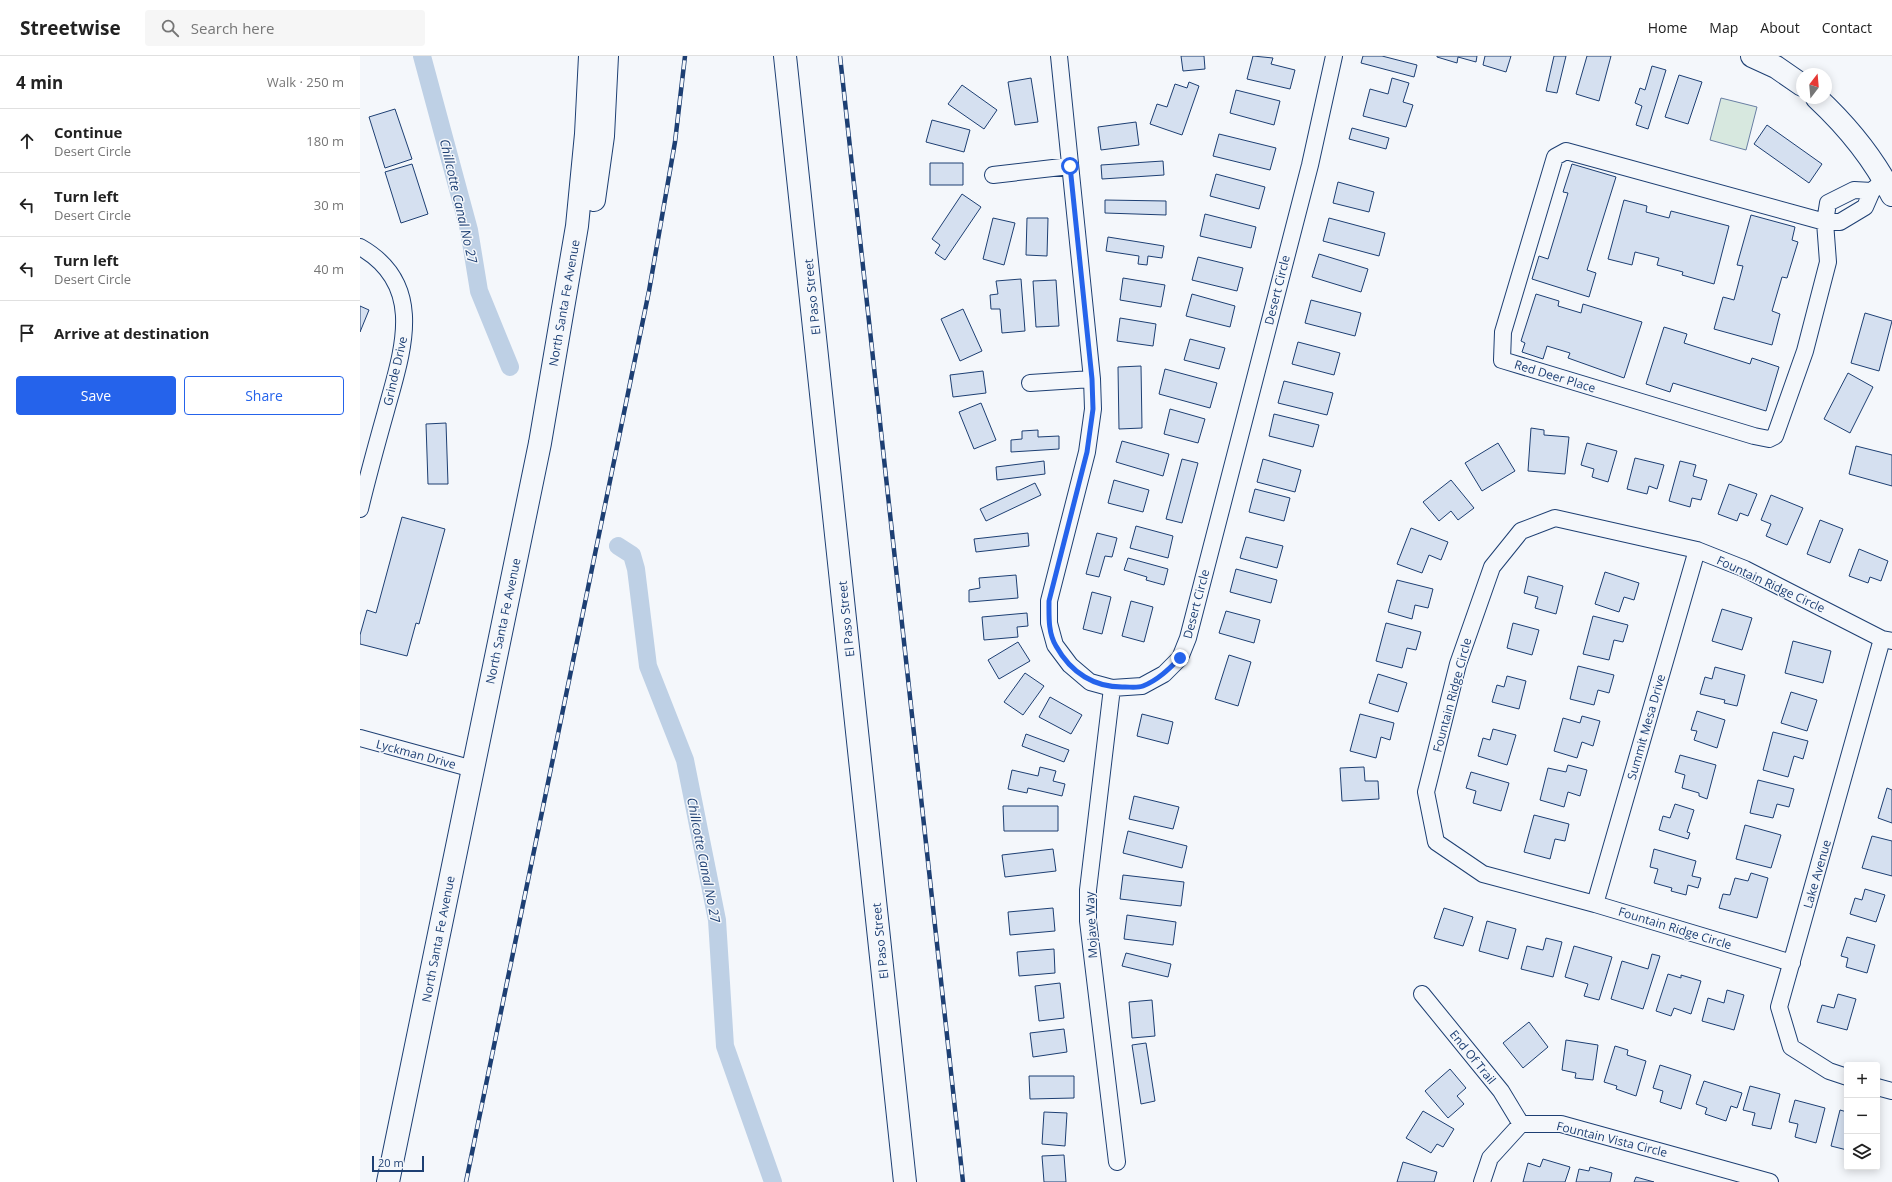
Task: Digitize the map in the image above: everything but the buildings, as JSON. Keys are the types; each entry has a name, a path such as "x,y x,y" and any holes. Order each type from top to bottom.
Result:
{"main road":[{"name":"North Santa Fe Avenue","path":"388,1182 540,443 572,258 583,168 590,56"},
{"path":"572,258 590,229 603,136 607,56"},
{"name":"El Paso Street","path":"785,56 905,1182"},
{"path":"1752,56 1776,67 1796,81"},
{"path":"1824,104 1837,116 1863,146 1883,189"}],"street":[{"name":"Desert Circle","path":"1059,56 1092,379 1093,409 1087,452 1049,601 1049,623 1055,645 1070,666 1090,682 1112,688 1142,686 1164,674 1180,658 1188,638 1308,172 1334,56"},
{"name":"Red Deer Place","path":"1883,189 1854,190 1828,204 1825,222 1828,262 1809,336 1776,436 1769,439 1502,360 1503,332 1555,157 1566,151 1825,222 1840,222 1865,207 1883,189"},
{"path":"993,175 1070,166"},
{"name":"Grinde Drive","path":"360,247 378,258 390,272 397,285 405,322 399,361 366,463 360,508"},
{"path":"1030,383 1092,379"},
{"name":"Fountain Ridge Circle","path":"1792,963 1595,904 1483,874 1436,842 1426,792 1458,664 1492,566 1521,531 1555,518 1697,550 1745,569 1887,640"},
{"name":"Summit Mesa Drive","path":"1595,904 1697,550"},
{"name":"Lake Avenue","path":"1844,1076 1829,1071 1791,1047 1779,1007 1887,640"},
{"name":"Mojave Way","path":"1112,688 1088,890 1088,921 1117,1162"},
{"name":"Lyckman Drive","path":"360,738 473,769"},
{"name":"End Of Trail","path":"1422,994 1501,1091 1521,1124"},
{"path":"1880,1088 1892,1091"},
{"path":"1482,1182 1490,1158 1521,1124"},
{"name":"Fountain Vista Circle","path":"1521,1124 1561,1124 1770,1182"}],"shaded area":[{"path":"1721,98 1757,107 1746,150 1710,140"}],"waterway":[{"name":"Chillcotte Canal No 27","path":"422,56 469,230 479,291 510,367"},
{"name":"Chillcotte Canal No 27","path":"618,546 632,555 636,569 648,666 685,760 717,920 725,1046 773,1182"}],"railway":[{"path":"466,1182 649,291 675,142 685,56"},
{"path":"840,56 963,1182"}],"route":[{"path":"1070,166 1092,379 1093,409 1087,452 1049,601 1049,623 1055,645 1070,666 1090,682 1112,688 1142,686 1164,674 1180,658"}]}
